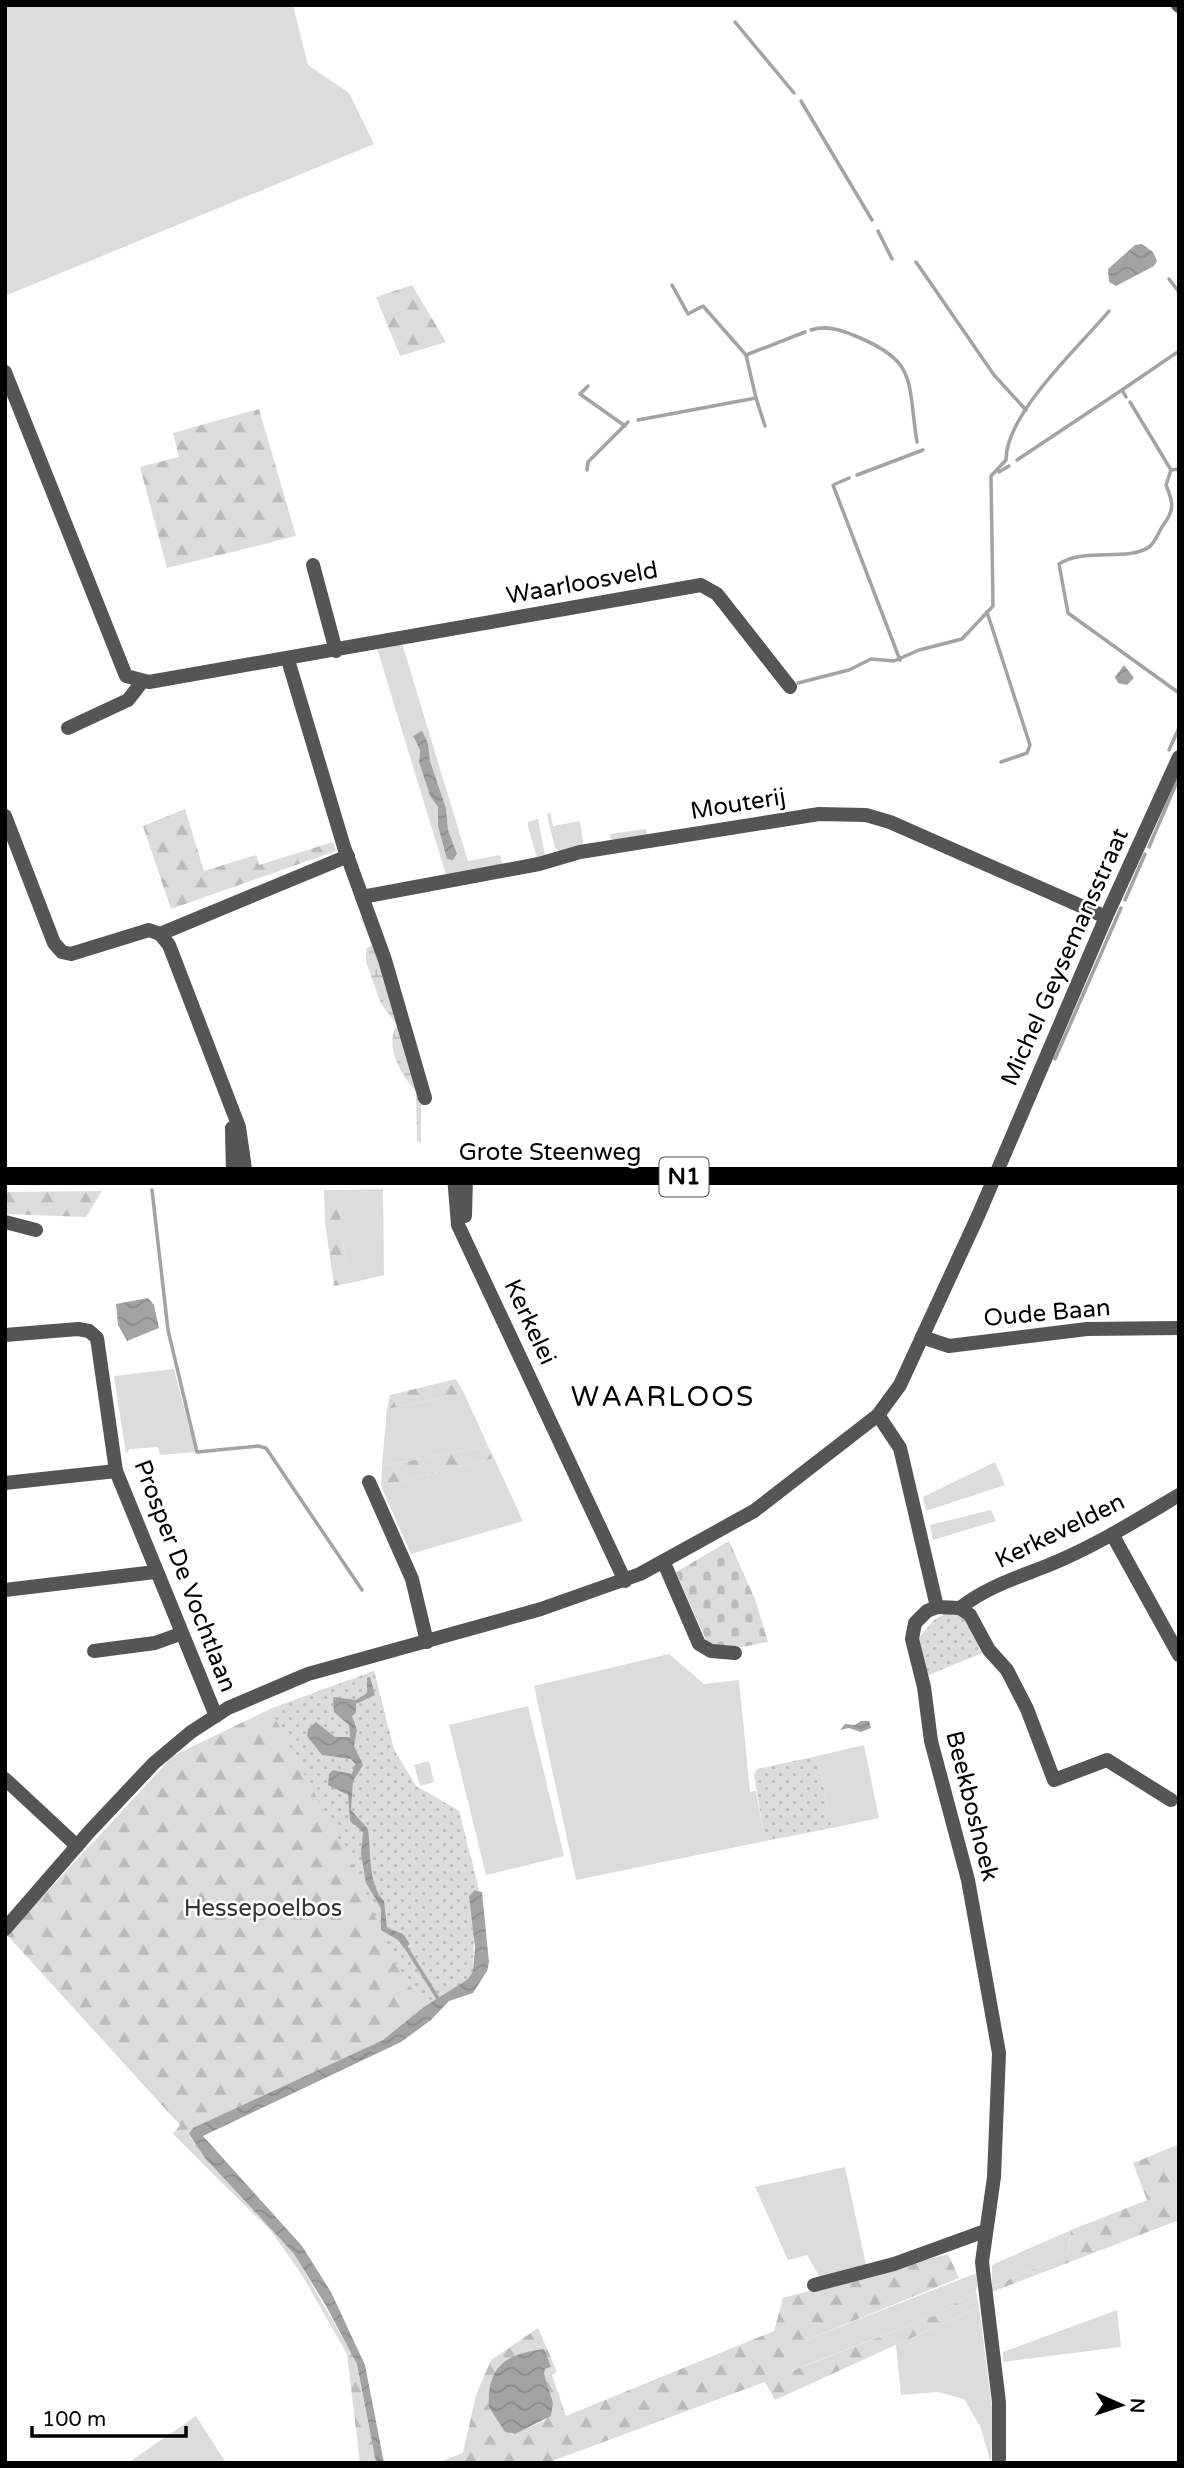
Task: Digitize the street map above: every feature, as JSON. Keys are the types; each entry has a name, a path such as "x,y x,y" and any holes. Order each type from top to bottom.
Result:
{"main road":[{"name":"Grote Steenweg","path":"5,1176 1179,1176"}],"street":[{"path":"5,372 126,676 142,682 128,700 68,729"},
{"path":"313,565 336,651"},
{"name":"Waarloosveld","path":"142,682 288,660 701,584 718,594 790,687"},
{"path":"288,660 348,856 385,960 425,1098"},
{"name":"Michel Geysemansstraat","path":"5,1929 154,1763 216,1716 308,1674 541,1609 625,1581 664,1563 754,1511 878,1415 895,1394 922,1337 1179,757"},
{"name":"Mouterij","path":"362,897 539,864 580,852 819,814 842,813 890,822 1106,917"},
{"path":"5,816 54,943 62,952 71,954 149,930 160,934 169,945 239,1127 240,1176"},
{"path":"160,934 348,856"},
{"name":"Kerkelei","path":"460,1176 458,1225 625,1581"},
{"path":"5,1222 36,1230"},
{"name":"Oude Baan","path":"922,1337 949,1346 1087,1329 1179,1328"},
{"name":"Prosper De Vochtlaan","path":"5,1335 85,1329 97,1338 116,1471 180,1634 216,1716"},
{"path":"878,1415 900,1448 937,1607 960,1608 970,1615 989,1650 1007,1671 1039,1735 1054,1780 1107,1760 1171,1801"},
{"path":"5,1483 116,1471"},
{"path":"369,1482 412,1579 427,1642"},
{"name":"Kerkevelden","path":"960,1608 1032,1569 1046,1566 1112,1534 1179,1495"},
{"path":"1112,1534 1179,1655"},
{"path":"664,1563 699,1644 711,1651 735,1653"},
{"path":"5,1590 155,1572"},
{"name":"Beekboshoek","path":"937,1607 927,1611 915,1623 912,1639 924,1687 931,1741 968,1880 997,2035 998,2112 994,2177 982,2262 1001,2418 999,2463"},
{"path":"94,1651 155,1643 180,1634"},
{"path":"5,1779 77,1846"},
{"path":"814,2286 894,2264 985,2231"}],"green space":[{"path":"5,5 293,5 308,65 349,93 374,144 5,296"},
{"path":"412,285 446,342 400,356 376,297"},
{"path":"259,409 296,536 167,568 140,467 179,457 173,433"},
{"path":"401,640 468,861 500,855 503,866 446,875 376,645","holes":["422,732 428,743 430,761 446,808 448,830 457,855 449,860 438,826 438,807 430,796 419,762 420,750 413,737"]},
{"path":"185,809 204,871 256,855 259,865 333,842 336,851 171,909 143,826"},
{"path":"550,812 553,826 580,821 583,842 580,847 562,852 555,848 547,815"},
{"path":"538,819 545,855 537,859 528,822"},
{"path":"646,829 647,836 614,841 610,838 610,834"},
{"path":"364,917 421,1096 421,1143 417,1141 416,1092 400,1069 394,1052 397,1025 381,1004 366,962 366,949 372,945 361,919"},
{"path":"383,1189 384,1275 350,1283 341,1233 340,1190"},
{"path":"324,1190 340,1190 341,1233 350,1283 334,1286 325,1222"},
{"path":"102,1191 86,1217 5,1214 5,1192"},
{"path":"174,1369 195,1452 160,1455 158,1447 130,1449 126,1454 114,1376"},
{"path":"456,1379 464,1393 387,1409 390,1395"},
{"path":"464,1393 488,1446 382,1466 387,1409"},
{"path":"488,1446 494,1458 381,1486 382,1466"},
{"path":"494,1458 523,1521 411,1554 381,1486"},
{"path":"995,1462 1005,1485 926,1511 923,1497"},
{"path":"991,1510 996,1521 933,1540 930,1525"},
{"path":"729,1541 755,1599 768,1642 729,1648 707,1642 676,1572"},
{"path":"947,1613 962,1615 985,1652 926,1676 919,1638 934,1620"},
{"path":"669,1654 704,1684 739,1680 750,1792 756,1791 765,1841 576,1880 534,1686"},
{"name":"Hessepoelbos","path":"374,1671 394,1750 416,1786 459,1811 479,1890 475,1890 445,1994 383,2040 193,2128 189,2134 217,2171 214,2175 173,2134 180,2125 7,1935 173,1756 270,1709"},
{"path":"374,1671 394,1750 416,1786 459,1811 479,1890 475,1890 473,1971 468,1979 426,2006 401,1975 351,1862 270,1709"},
{"path":"528,1706 564,1856 486,1875 449,1725"},
{"path":"864,1745 879,1818 832,1828 817,1756"},
{"path":"817,1756 832,1828 765,1841 754,1775 757,1769"},
{"path":"429,1761 434,1782 420,1786 414,1765"},
{"path":"1179,2144 1179,2220 992,2292 992,2287 1068,2254 1071,2230 1147,2200 1133,2163"},
{"path":"845,2167 866,2265 821,2279 807,2255 788,2260 755,2187"},
{"path":"217,2171 294,2254 351,2352 347,2354 302,2275 271,2231 214,2175"},
{"path":"1071,2230 1068,2254 992,2287 992,2265"},
{"path":"948,2254 959,2278 782,2350 791,2371 934,2316 976,2292 979,2307 775,2400 765,2382 547,2463 437,2463 463,2453 476,2395 491,2360 538,2328 557,2372 552,2375 566,2416 774,2331 783,2298","holes":["537,2351 551,2367 545,2369 544,2373 553,2403 546,2420 512,2435 489,2400 497,2371 508,2360"]},
{"path":"979,2272 976,2292 934,2316 790,2371 781,2350"},
{"path":"979,2307 993,2415 991,2463 980,2426 964,2399 938,2392 901,2395 896,2345"},
{"path":"1117,2310 1121,2347 1003,2362 1003,2352"},
{"path":"351,2352 357,2364 376,2463 360,2463 347,2354"},
{"path":"196,2416 226,2463 128,2463"}],"water":[{"path":"1142,244 1153,252 1157,261 1154,266 1116,286 1109,282 1108,269 1135,245"},
{"path":"1124,665 1134,678 1127,685 1118,683 1115,677"},
{"path":"422,731 428,743 430,761 446,808 448,830 457,854 453,860 447,859 438,826 438,807 430,796 419,762 420,750 413,736"},
{"path":"148,1298 154,1305 159,1328 127,1341 118,1325 116,1304"},
{"path":"370,1677 375,1695 356,1704 356,1713 352,1716 357,1730 354,1746 363,1765 353,1781 351,1810 368,1829 371,1867 375,1886 384,1901 387,1928 403,1934 410,1944 404,1948 398,1940 381,1930 381,1908 366,1883 361,1854 363,1832 350,1821 348,1795 328,1785 329,1774 333,1770 352,1774 355,1764 351,1759 322,1755 307,1736 308,1729 316,1722 335,1737 350,1737 349,1725 334,1712 333,1697 356,1700 367,1693 367,1678"},
{"path":"861,1721 869,1721 871,1728 861,1732 849,1728 840,1730 845,1724 855,1725"},
{"path":"475,1890 482,1892 489,1962 487,1971 473,1993 449,2001 431,2020 401,2042 203,2136 302,2246 331,2292 365,2365 384,2463 376,2463 357,2364 325,2304 294,2254 205,2158 189,2134 193,2128 383,2040 424,2007 468,1979 473,1971 475,1947 469,1896"},
{"path":"544,2349 551,2367 545,2369 544,2373 553,2403 551,2416 515,2434 505,2432 489,2407 489,2393 496,2372 510,2358"}],"waterway":[{"path":"735,22 794,93"},
{"path":"801,101 872,220"},
{"path":"878,231 892,259"},
{"path":"916,262 994,375 1026,410"},
{"path":"1169,279 1179,292"},
{"path":"672,285 688,314 703,306 746,355 756,398"},
{"path":"798,683 849,670 871,659 894,661 919,650 962,639 993,606 991,476 1006,460 1009,442 1031,401 1109,311"},
{"path":"811,330 827,328 848,333 874,345 900,364 910,388 917,442"},
{"path":"746,355 805,332"},
{"path":"1126,397 1122,390 1179,351"},
{"path":"588,386 580,394 625,426"},
{"path":"1017,460 1122,390"},
{"path":"638,420 756,398 765,426"},
{"path":"1130,402 1171,470 1179,469"},
{"path":"587,470 588,462 628,422"},
{"path":"857,475 923,450"},
{"path":"999,472 1009,466"},
{"path":"1171,470 1166,485 1171,510 1149,547 1129,554 1081,556 1059,564 1068,613 1179,693"},
{"path":"849,478 833,485 900,660"},
{"path":"987,612 1030,745 1027,753 1001,762"},
{"path":"1169,750 1179,728"},
{"path":"1149,847 1179,777"},
{"path":"1125,900 1145,854"},
{"path":"1055,1059 1121,908"},
{"path":"152,1190 168,1330 197,1452 258,1446 266,1448 362,1590"},
{"path":"404,1944 439,2000 437,2002"}],"district":[{"name":"WAARLOOS","path":"663,1397"}]}
